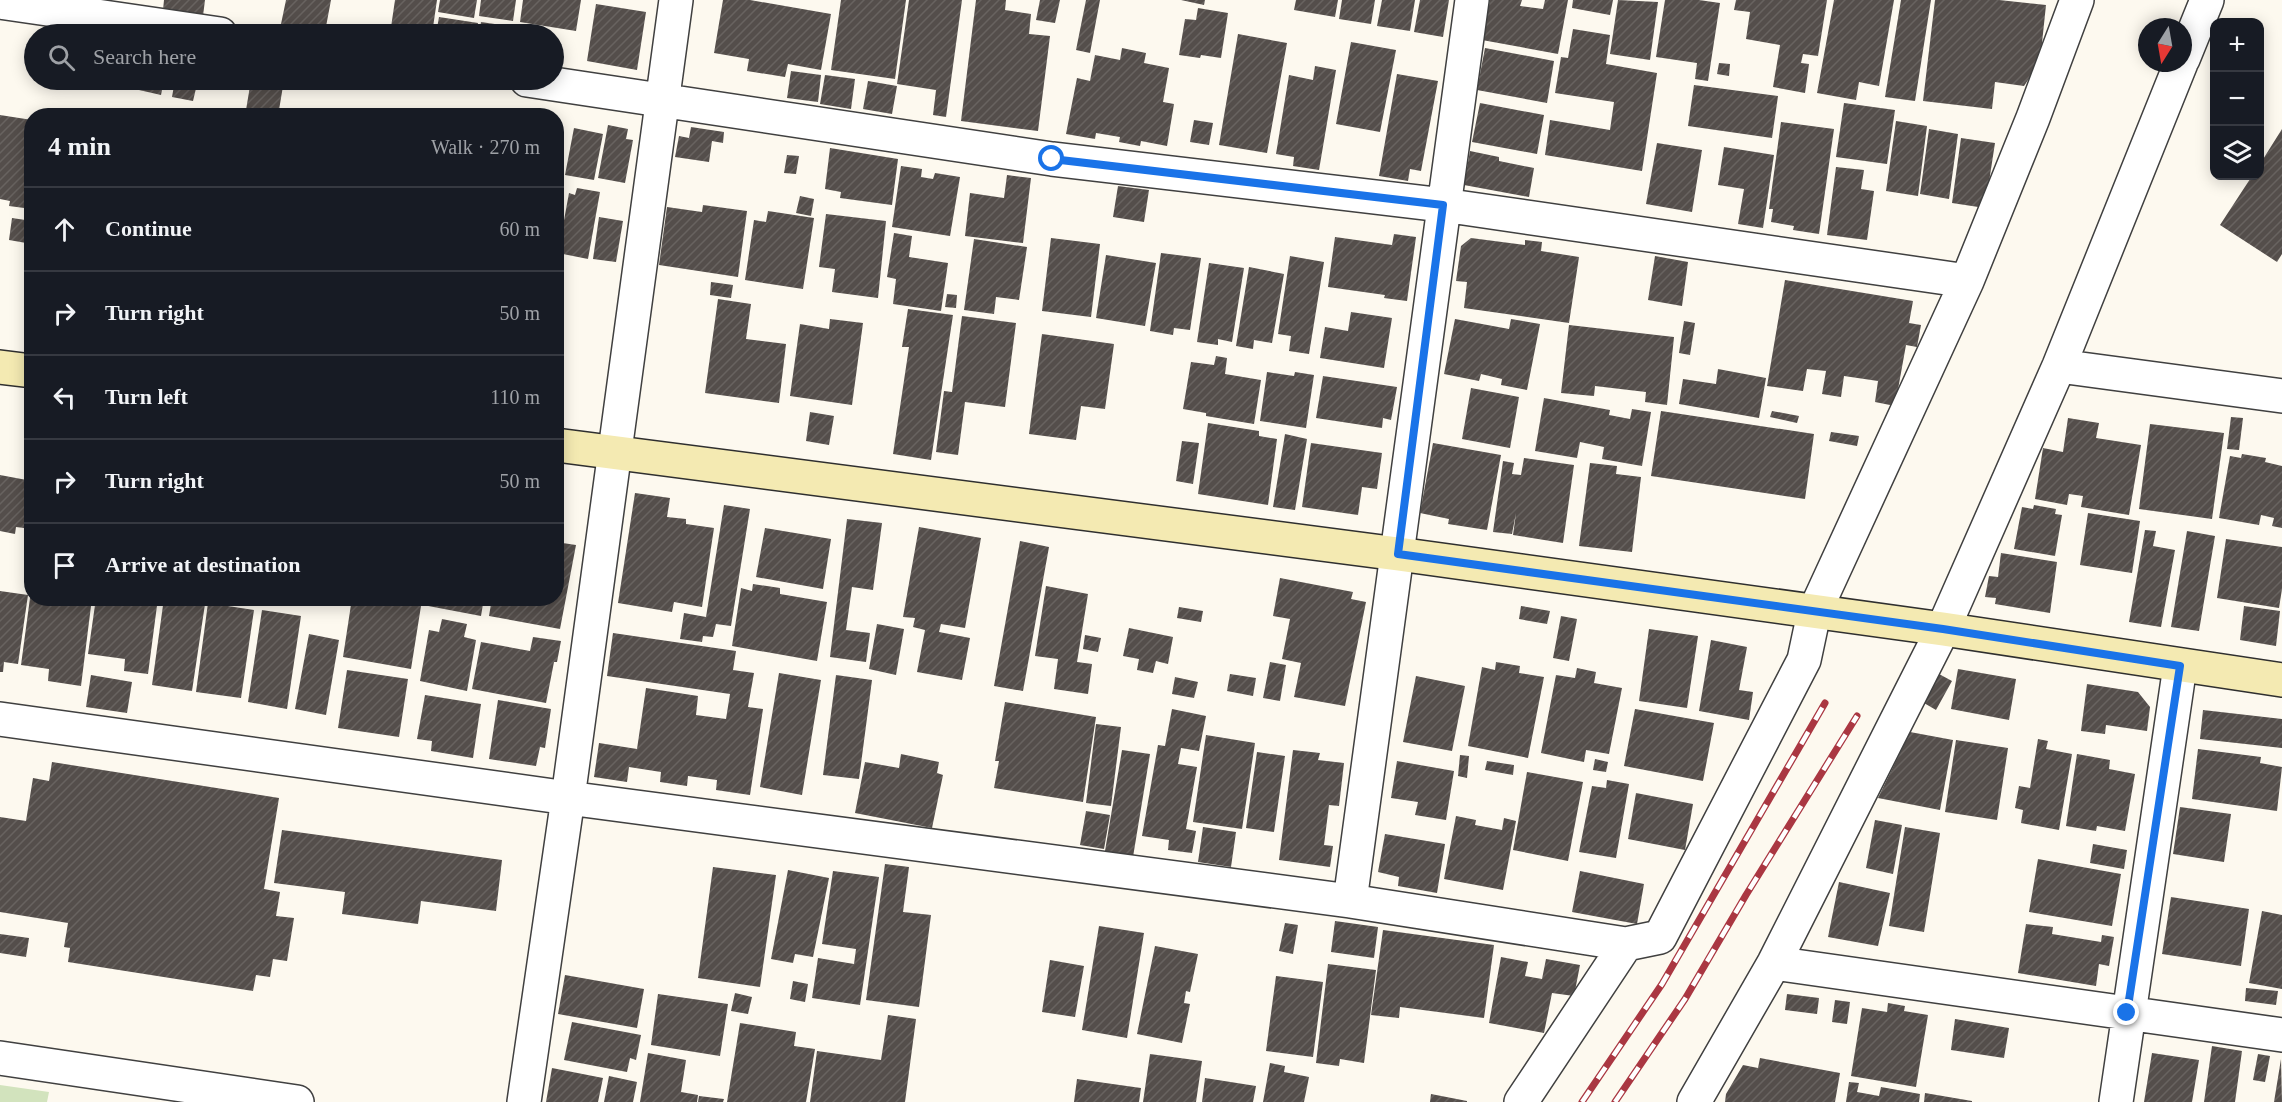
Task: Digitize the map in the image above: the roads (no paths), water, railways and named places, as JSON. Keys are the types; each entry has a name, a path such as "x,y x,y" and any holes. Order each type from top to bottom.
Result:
{"street":[{"path":"524,1102 568,798 676,0"},
{"path":"1350,900 1472,0"},
{"path":"0,719 568,798 1350,900 1626,944 1660,937 1804,660 1814,613 1967,282 2034,118 2077,0"},
{"path":"2192,37 2207,0"},
{"path":"0,2 151,24"},
{"path":"1694,1102 1774,963 1943,629 2059,366 2178,72"},
{"path":"564,85 1052,159 1443,205 1967,282"},
{"path":"2059,366 2282,396"},
{"path":"0,367 24,371"},
{"path":"564,446 1398,554 1943,629 2282,680"},
{"path":"2116,1102 2127,1013 2180,666"},
{"path":"1521,1102 1626,944"},
{"path":"1774,963 2282,1035"},
{"path":"0,1058 297,1102"}],"railway":[{"path":"1582,1102 1662,984 1825,703"},
{"path":"1615,1102 1685,999 1746,895 1857,716"}]}
